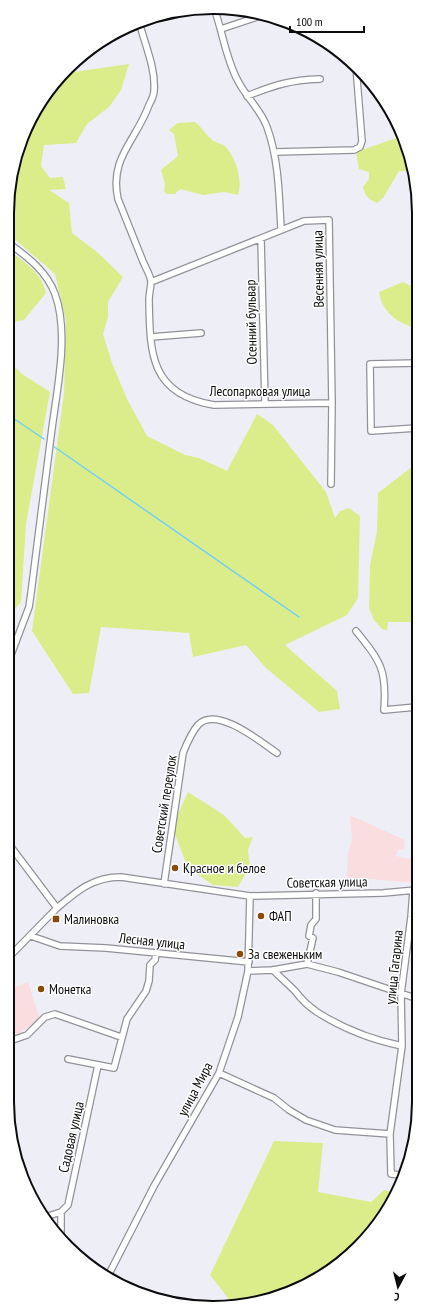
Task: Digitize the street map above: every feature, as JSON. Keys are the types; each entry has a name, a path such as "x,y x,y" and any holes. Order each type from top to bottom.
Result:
{"street":[{"path":"216,14 232,68 247,96 266,125 275,152 281,229"},
{"path":"221,29 253,18"},
{"name":"Лесопарковая улица","path":"141,28 154,75 154,92 146,116 126,148 116,169 115,186 118,199 151,282 149,300 153,358 157,371 181,395 195,402 214,405 332,403"},
{"path":"275,152 354,150 360,147 362,141 357,75"},
{"path":"247,96 278,83 320,79"},
{"name":"Весенняя улица","path":"151,282 261,239 281,229 304,221 329,220 332,403 331,484"},
{"name":"Осенний бульвар","path":"261,239 265,404"},
{"path":"14,247 36,265 49,282 59,307 61,331 58,377 31,593 24,623 14,648"},
{"path":"152,337 201,333"},
{"path":"412,363 370,364 371,431 412,428"},
{"path":"356,631 378,660 383,672 386,691 384,710 412,707"},
{"name":"Советский переулок","path":"164,884 183,753 198,724 211,719 219,719 249,734 277,753"},
{"path":"14,851 57,908"},
{"name":"Советская улица","path":"14,952 57,908 80,888 108,877 121,877 250,896 316,893 383,894 412,890"},
{"path":"307,964 313,938 309,936 312,925 316,919 316,893"},
{"name":"улица Мира","path":"110,1272 154,1186 219,1073 238,1017 248,970 250,896"},
{"name":"улица Гагарина","path":"398,1175 391,1174 390,1134 402,1046 401,994 412,908"},
{"name":"Лесная улица","path":"31,936 60,946 249,962"},
{"path":"68,1059 114,1068 121,1037 132,1010 146,991 149,981 150,965 155,960 156,954"},
{"path":"248,970 273,970 307,964 338,972 412,997"},
{"path":"273,970 296,992 298,997 316,1012 370,1036 402,1046"},
{"path":"14,1040 27,1035 45,1017 55,1014 121,1037"},
{"name":"Садовая улица","path":"61,1212 68,1204 72,1190 98,1065"},
{"path":"219,1073 274,1098 288,1110 306,1120 335,1130 390,1134"},
{"path":"50,1216 61,1212 61,1230"}],"shaded area":[{"path":"350,815 405,840 404,850 398,849 396,856 412,859 412,883 347,877 348,853 352,840"},
{"path":"28,982 40,1019 20,1033 14,1035 14,987"}],"green space":[{"path":"129,64 121,90 109,107 87,124 76,143 44,145 41,166 50,178 63,177 66,189 49,190 69,203 72,233 97,252 123,277 108,302 108,317 103,334 112,363 127,399 147,436 185,455 199,458 227,471 257,414 273,425 326,492 335,518 340,511 349,508 360,516 358,598 347,615 285,645 337,691 340,709 319,712 266,668 246,645 193,657 189,633 101,627 89,693 73,694 32,631 64,393 66,321 55,274 14,239 14,200 21,161 29,137 48,102 72,72"},
{"path":"195,122 212,140 226,147 233,157 238,170 240,184 238,195 224,192 203,195 180,189 175,194 167,194 164,191 165,184 161,170 178,156 174,134 169,130 178,123"},
{"path":"397,138 407,171 399,171 383,198 377,203 370,199 365,193 363,187 369,179 369,172 359,169 356,152"},
{"path":"14,254 33,270 41,280 46,293 24,320 14,322"},
{"path":"403,282 412,286 412,327 403,324 387,311 379,292"},
{"path":"14,366 22,374 50,392 26,524 21,602 14,610"},
{"path":"412,467 412,622 388,622 387,630 382,629 374,620 369,608 370,565 377,532 378,493"},
{"path":"188,792 224,815 245,838 253,837 248,850 250,866 238,887 213,885 188,868 172,827"},
{"path":"274,1141 323,1143 318,1192 371,1202 384,1190 390,1192 371,1223 354,1243 324,1267 289,1286 265,1294 230,1300 210,1275"}],"waterway":[{"path":"14,419 44,439"},
{"path":"53,446 299,617"}],"place":[{"name":"Красное и белое","path":"175,868"},
{"name":"ФАП","path":"261,916"},
{"name":"Малиновка","path":"56,919"},
{"name":"За свеженьким","path":"240,954"},
{"name":"Монетка","path":"41,989"}]}
